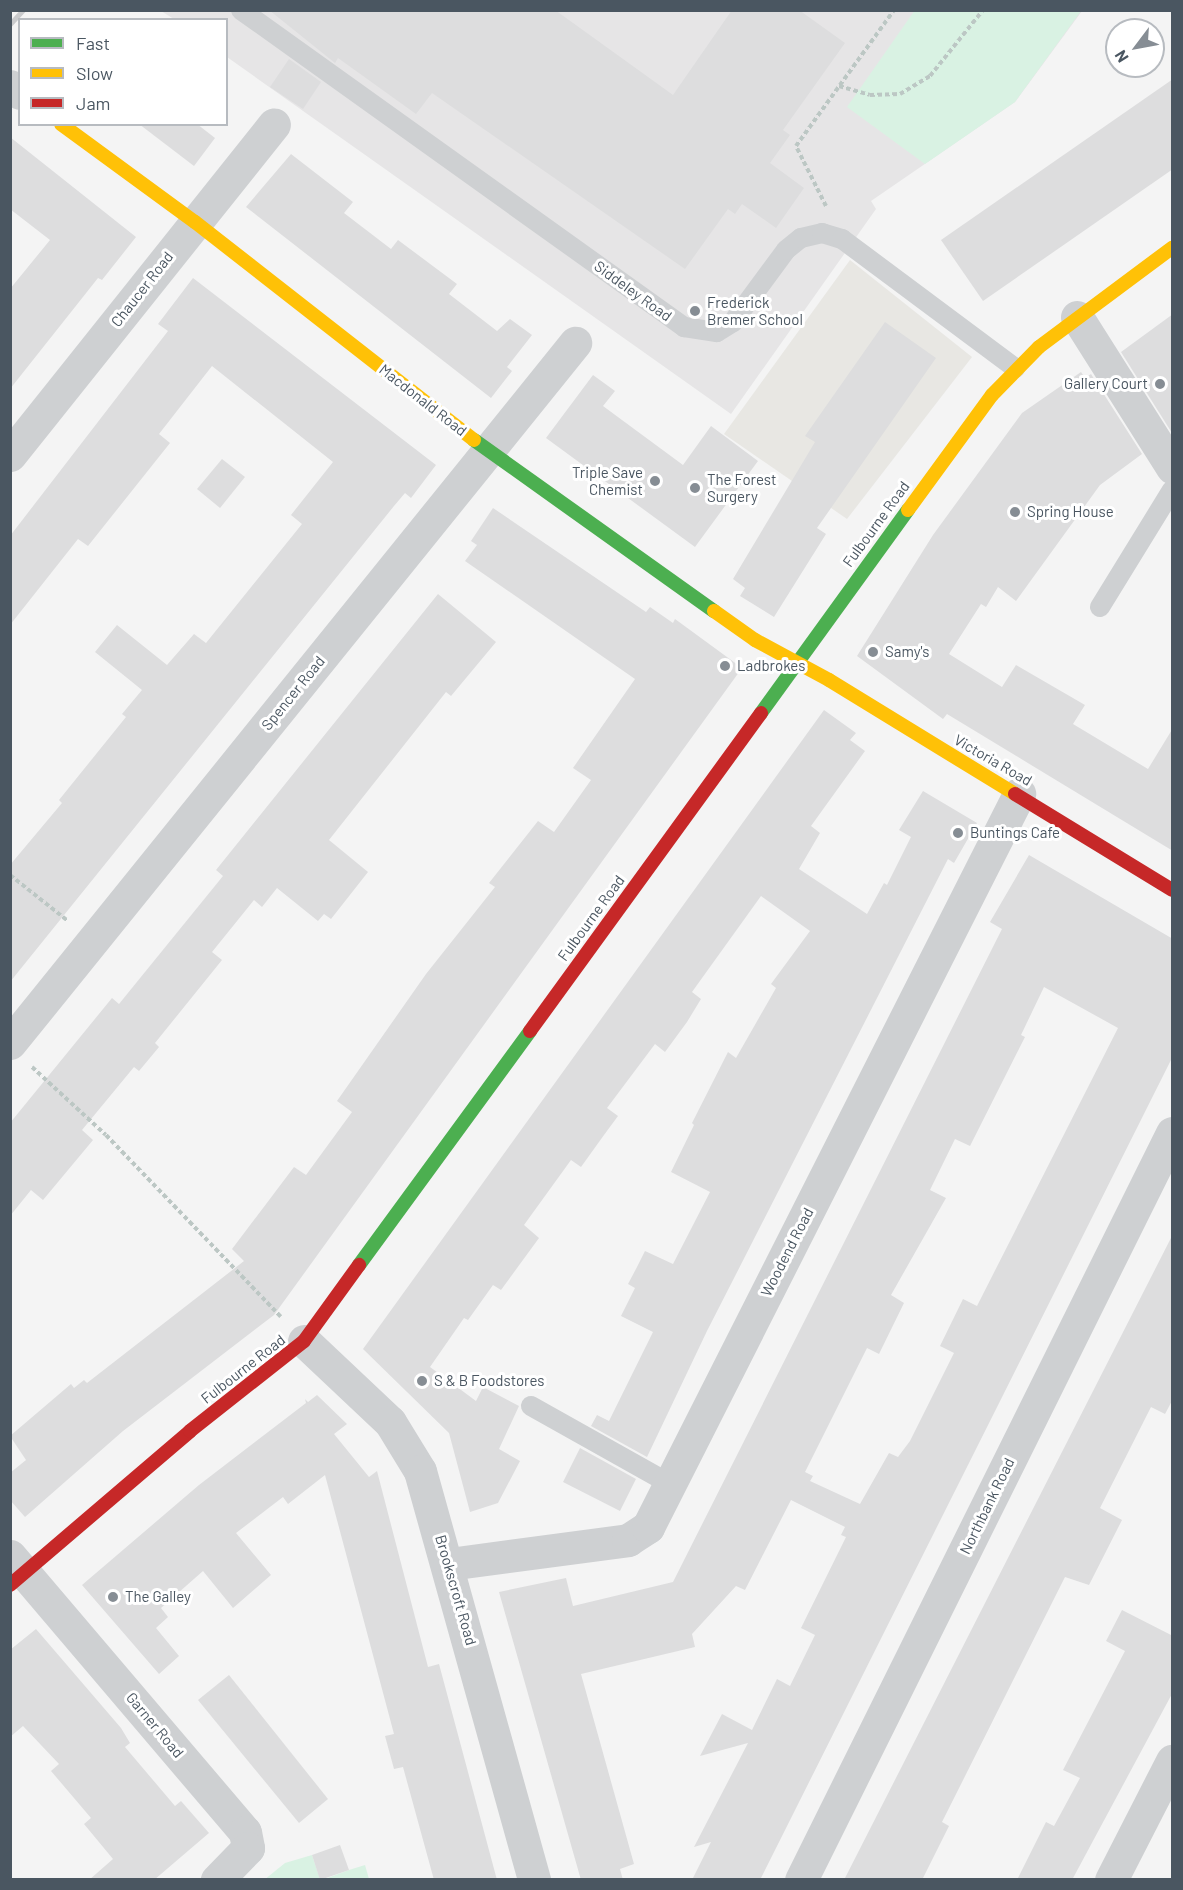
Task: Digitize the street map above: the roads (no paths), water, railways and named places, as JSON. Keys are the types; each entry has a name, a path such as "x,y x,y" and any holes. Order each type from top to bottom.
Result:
{"main road":[{"name":"Macdonald Road","path":"63,126 195,222 487,450 755,640 795,662"},
{"name":"Fulbourne Road","path":"15,1571 304,1341 795,662 1015,368 1077,317 1173,248"},
{"name":"Victoria Road","path":"795,662 1019,794 1173,890"}],"street":[{"name":"Chaucer Road","path":"10,455 274,124"},
{"path":"1077,317 1173,467"},
{"name":"Spencer Road","path":"19,1053 94,942 575,343"},
{"name":"Woodend Road","path":"449,1564 628,1540 648,1527 1019,794"},
{"name":"Northbank Road","path":"801,1880 1173,1133"},
{"name":"Brookscroft Road","path":"304,1341 390,1422 407,1445 420,1471 449,1564 534,1880"},
{"name":"Garner Road","path":"15,1571 245,1832 248,1848 217,1880"},
{"path":"1111,1880 1173,1761"}],"lane":[{"name":"Siddeley Road","path":"241,10 684,327 717,332 733,322 786,250 801,238 822,233 842,239 1015,368"},
{"path":"1100,607 1173,490"},
{"path":"531,1407 670,1484"}],"railway":[{"path":"10,24 23,10"}],"place":[{"name":"Frederick Bremer School","path":"695,311"},
{"name":"Gallery Court","path":"1160,384"},
{"name":"Triple Save Chemist","path":"655,481"},
{"name":"The Forest Surgery","path":"695,488"},
{"name":"Spring House","path":"1015,512"},
{"name":"Samy's","path":"873,652"},
{"name":"Ladbrokes","path":"725,666"},
{"name":"Buntings Cafe","path":"958,833"},
{"name":"S & B Foodstores","path":"422,1381"},
{"name":"The Galley","path":"113,1597"}]}
